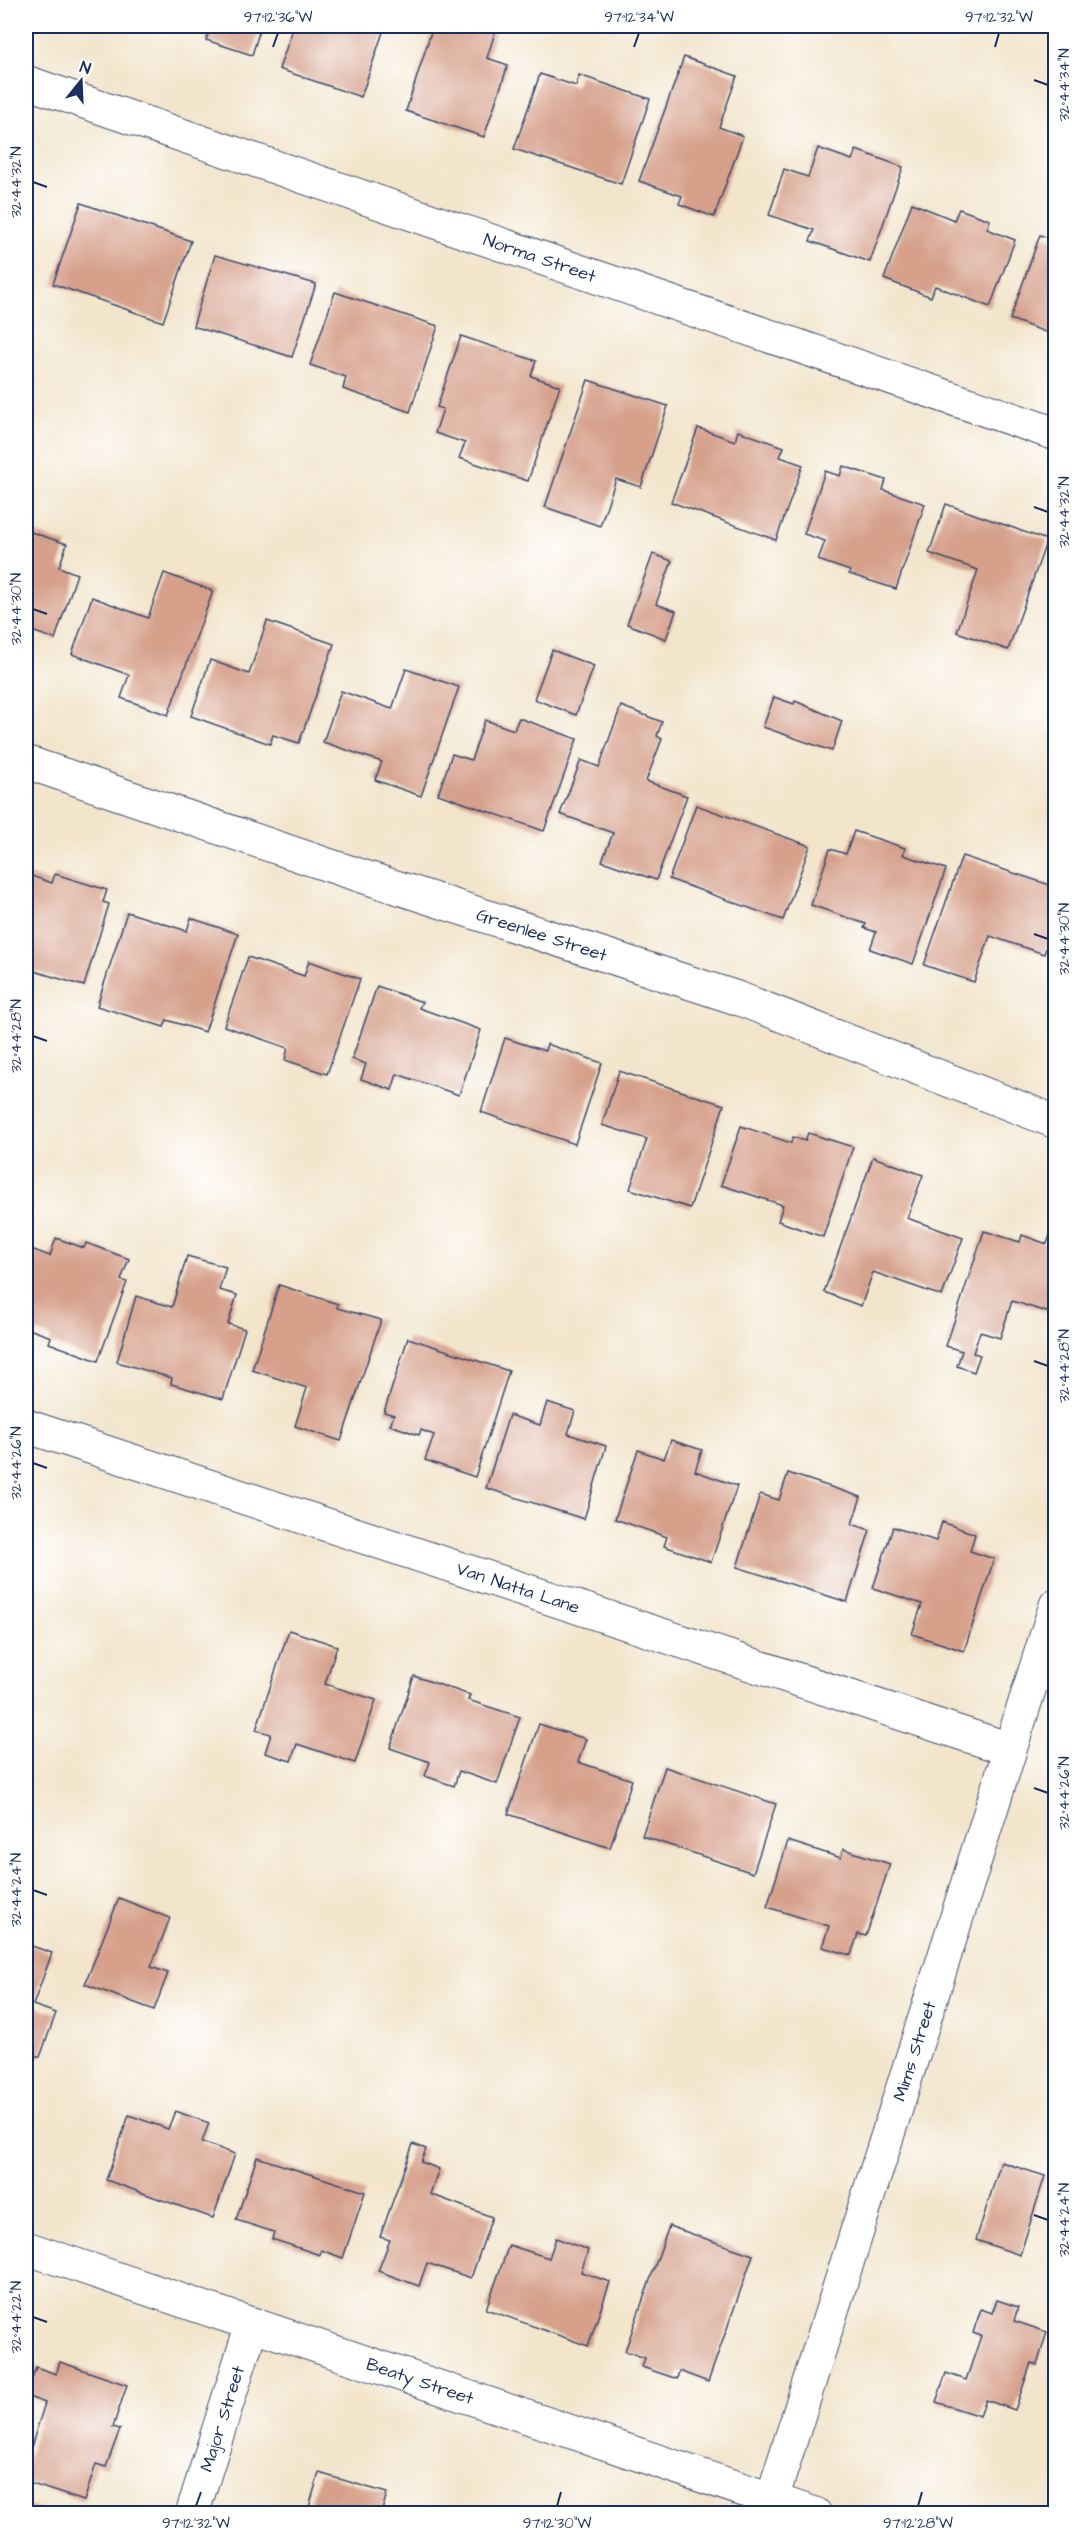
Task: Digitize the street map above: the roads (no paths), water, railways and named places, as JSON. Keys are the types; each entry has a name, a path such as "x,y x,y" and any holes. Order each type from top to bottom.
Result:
{"street":[{"name":"Norma Street","path":"26,82 1056,434"},
{"name":"Greenlee Street","path":"26,762 328,866 740,999 1056,1122"},
{"name":"Van Natta Lane","path":"26,1426 1009,1749"},
{"name":"Mims Street","path":"772,2499 1056,1605"},
{"name":"Beaty Street","path":"26,2248 815,2514"},
{"name":"Major Street","path":"192,2514 252,2324"}]}
